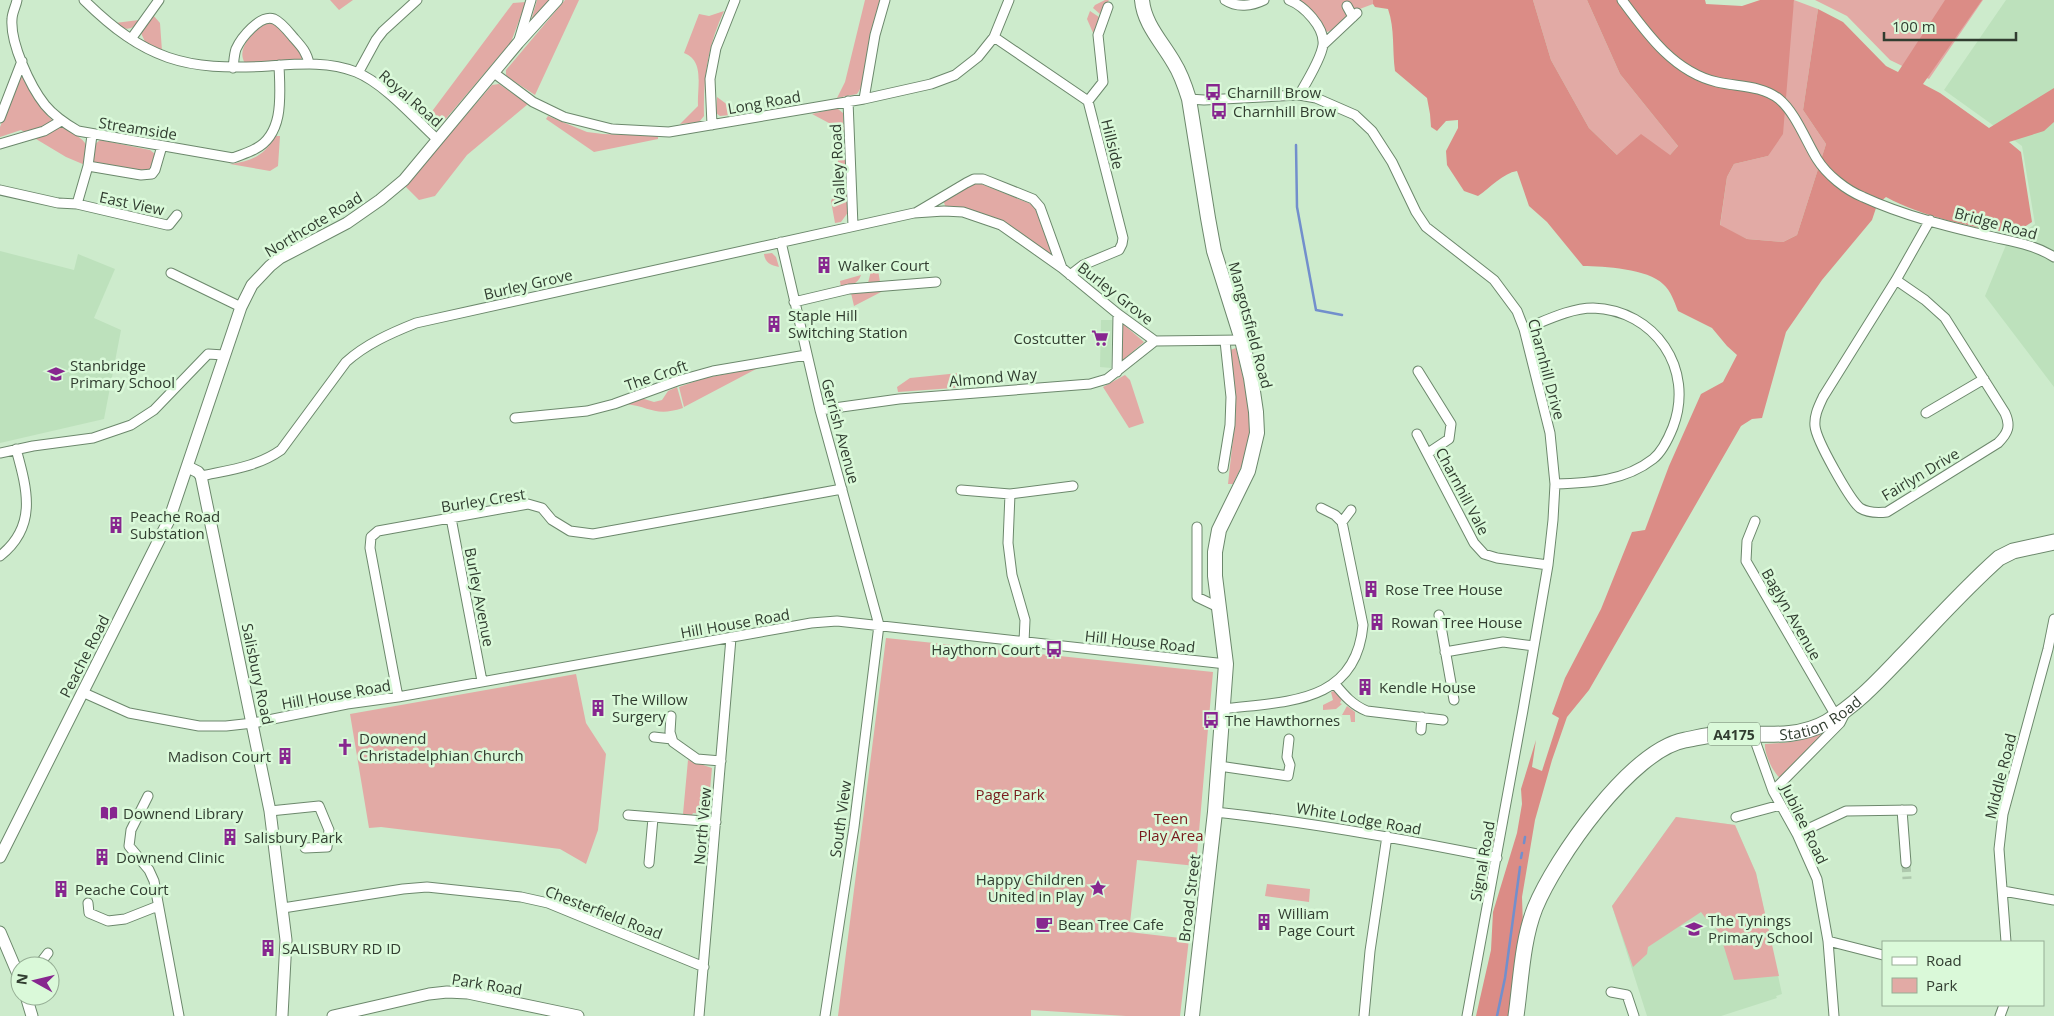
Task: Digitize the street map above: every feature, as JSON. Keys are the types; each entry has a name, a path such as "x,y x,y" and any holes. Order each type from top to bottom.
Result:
{"main road":[{"name":"Mangotsfield Road","path":"1142,0 1143,14 1178,71 1189,99 1214,251 1242,340 1256,412 1257,432 1248,471 1220,530 1216,545 1215,576 1226,664"},
{"name":"Station Road","path":"1516,1016 1527,938 1535,910 1550,877 1566,850 1605,801 1637,769 1657,752 1682,740 1719,734 1781,734 1805,730 1825,723 1865,694 1999,558 2013,551 2054,542"},
{"name":"Broad Street","path":"1192,1016 1215,812 1226,664"}],"street":[{"name":"Streamside","path":"17,0 12,18 14,40 22,61 44,104 61,121 78,131 92,135 233,158 256,149 265,141 277,120 280,107 279,65"},
{"name":"Royal Road","path":"84,0 108,23 131,39 162,56 186,63 233,68 327,64 358,73 385,91 438,140"},
{"path":"131,39 159,0"},
{"path":"358,73 372,46 384,30 418,0"},
{"path":"518,43 531,0"},
{"name":"Northcote Road","path":"188,467 224,355 241,307 252,286 270,266 288,254 347,223 380,200 404,180 518,43 557,0"},
{"path":"712,125 710,92 713,64 716,48 735,0"},
{"path":"864,99 875,35 885,0"},
{"name":"Long Road","path":"494,73 533,102 564,117 612,129 669,132 864,99 931,84 955,75 978,57 994,37 1009,0"},
{"path":"1225,0 1234,5 1246,5 1264,0"},
{"path":"1289,0 1309,14 1318,26 1323,45"},
{"name":"Bridge Road","path":"1622,0 1663,52 1690,71 1716,82 1741,85 1764,91 1779,99 1805,135 1826,171 1848,189 1863,197 1930,220 2019,242 2054,256"},
{"path":"1299,96 1313,70 1323,45 1355,15 1347,6"},
{"path":"1088,102 1103,82 1098,35 1108,7"},
{"path":"233,68 237,47 253,26 261,20 268,18 280,22 305,51 309,64"},
{"name":"Hillside","path":"994,37 1088,102 1123,238 1119,250 1090,261 1070,275"},
{"path":"0,118 22,61"},
{"name":"Charnhill Drive","path":"1189,99 1299,96 1316,98 1355,115 1372,131 1392,162 1416,212 1426,227 1494,280 1517,311 1524,329 1550,432 1555,484 1554,520 1548,565 1523,710"},
{"name":"Valley Road","path":"848,101 854,226"},
{"path":"0,144 44,131 61,121"},
{"name":"East View","path":"77,204 88,166 92,135"},
{"path":"88,166 141,175 152,174 162,146"},
{"name":"Burley Grove","path":"914,213 974,179 983,179 1033,199 1040,207 1062,268"},
{"name":"East View","path":"0,190 77,204 166,225 169,225 177,215"},
{"name":"Burley Grove","path":"201,476 253,465 267,460 281,450 346,362 358,352 392,332 416,323 914,213 964,212 1002,224 1155,341 1242,340"},
{"name":"Fairlyn Drive","path":"1896,280 1925,300 1945,318 2005,413 2009,423 2006,435 1998,443 1887,512 1873,513 1862,509 1853,500 1818,439 1815,427 1817,412 1824,397 1896,280 1930,220"},
{"name":"Gerrish Avenue","path":"781,242 820,410 879,625"},
{"path":"171,273 241,307"},
{"path":"794,302 849,289 936,282"},
{"path":"1524,329 1574,311 1592,308 1614,311 1647,327 1659,337 1672,359 1679,380 1677,417 1670,434 1655,458 1633,472 1610,479 1555,484"},
{"path":"1117,372 1118,314"},
{"name":"Almond Way","path":"820,410 899,399 1090,384 1107,379 1155,341"},
{"name":"Mangotsfield Road","path":"1223,468 1230,425 1231,397 1225,341"},
{"path":"0,453 93,438 131,424 154,410 208,354 224,355"},
{"name":"The Croft","path":"514,418 587,411 713,371 806,355"},
{"path":"1418,372 1451,424 1449,439 1428,453"},
{"path":"1926,412 1984,379"},
{"name":"Charnhill Vale","path":"1417,434 1474,543 1484,554 1497,558 1548,565"},
{"path":"0,556 12,546 22,527 27,511 26,486 16,449"},
{"path":"188,467 198,472 201,476"},
{"name":"Peache Road","path":"0,856 156,548 169,520 188,467"},
{"name":"Salisbury Road","path":"201,476 270,812 286,940 282,1016"},
{"path":"961,490 1010,494 1072,486"},
{"name":"Burley Crest","path":"398,697 370,548 371,537 378,531 528,504 542,508 552,520 570,531 593,534 842,489"},
{"path":"1010,494 1008,543 1012,575 1025,620 1024,642"},
{"path":"1223,710 1302,698 1334,683 1347,672 1356,657 1362,625 1342,522 1335,515 1321,508"},
{"path":"1342,522 1351,510"},
{"name":"Burley Avenue","path":"450,518 482,682"},
{"name":"Baglyn Avenue","path":"1755,521 1747,541 1746,561 1836,716"},
{"path":"1197,527 1197,597 1220,608"},
{"path":"1439,615 1454,700"},
{"name":"Middle Road","path":"2006,941 2000,849 2003,814 2048,649 2054,619"},
{"name":"Hill House Road","path":"82,692 129,713 176,722 208,726 253,723 347,704 398,697 811,623 837,621 1226,664"},
{"name":"South View","path":"825,1016 854,828 879,625"},
{"name":"North View","path":"699,1016 731,638"},
{"path":"1445,652 1503,642 1534,646"},
{"path":"1334,683 1356,707 1367,711 1443,720"},
{"path":"1773,791 1840,723 1849,707"},
{"name":"Signal Road","path":"1468,1016 1523,710"},
{"path":"671,716 670,732 673,742 692,757 721,762"},
{"path":"1421,730 1422,717"},
{"name":"Jubilee Road","path":"1753,735 1773,791 1797,834 1817,879 1828,941 1834,1016"},
{"path":"654,737 672,739"},
{"path":"1219,766 1288,776 1290,765 1287,757 1289,739"},
{"path":"148,796 131,830 129,846 149,870 154,881 179,1016"},
{"path":"1736,817 1780,805"},
{"path":"270,812 318,806 329,830 327,847 305,848"},
{"path":"1902,810 1906,863"},
{"path":"1797,834 1846,811 1912,810"},
{"name":"White Lodge Road","path":"1215,812 1286,819 1387,836 1497,858"},
{"path":"628,815 716,822"},
{"path":"649,863 653,818"},
{"path":"1364,1016 1370,951 1387,836"},
{"name":"Chesterfield Road","path":"283,908 427,886 521,897 548,903 704,967"},
{"path":"2002,891 2054,900"},
{"path":"88,903 89,913 108,921 125,919 158,906"},
{"path":"0,932 11,956"},
{"path":"1828,941 1882,955"},
{"name":"Park Road","path":"333,1016 429,994 448,992 468,994 578,1016"},
{"path":"1611,992 1627,994 1634,1016"}],"shaded area":[{"path":"1373,0 1533,0 1551,60 1589,128 1617,155 1641,134 1670,155 1678,146 1620,74 1587,0 1705,0 1706,4 1742,6 1760,0 1794,0 1783,134 1768,156 1734,164 1727,177 1720,225 1747,239 1783,242 1797,235 1826,144 1803,110 1818,9 1843,22 1886,66 1898,72 1945,0 1982,0 1923,84 1940,93 1989,128 2054,88 2054,122 2044,131 2009,142 2021,152 2032,222 2015,233 1984,228 1932,216 1886,197 1874,207 1876,208 1872,220 1822,280 1786,332 1762,418 1752,419 1741,426 1589,690 1567,717 1552,760 1535,820 1522,897 1523,927 1509,1016 1476,1016 1491,950 1493,912 1517,833 1522,804 1521,789 1536,740 1532,767 1542,771 1559,718 1552,714 1565,678 1601,609 1632,532 1645,530 1669,466 1701,394 1723,382 1737,355 1712,328 1678,311 1668,290 1656,279 1625,269 1583,266 1547,222 1529,206 1517,171 1502,178 1478,196 1464,191 1447,165 1446,151 1458,128 1458,120 1446,121 1437,131 1431,127 1427,98 1395,71 1388,9 1375,7"},
{"path":"2006,0 2054,0 2054,387 1985,296 2006,245 2035,224 2022,146 1944,90"},
{"name":"Stanbridge Primary School","path":"0,251 74,270 78,254 115,269 94,318 121,330 104,419 0,443"},
{"path":"1101,320 1112,320 1111,368 1100,367"},
{"name":"The Tynings Primary School","path":"1676,817 1735,825 1756,873 1782,994 1776,996 1777,998 1721,1016 1647,1016 1612,906"}],"green space":[{"path":"330,0 353,0 339,10"},
{"path":"537,0 551,0 531,21"},
{"path":"565,0 579,0 535,95 509,78 506,75 506,70"},
{"path":"865,0 882,0 871,33 863,83 857,94 837,98 845,82"},
{"path":"1105,0 1109,0 1100,14 1093,8"},
{"path":"1298,0 1373,0 1373,4 1357,10 1352,8 1337,28 1327,32 1323,29 1313,12"},
{"path":"1533,0 1587,0 1620,74 1678,146 1670,155 1617,155 1589,128 1551,60"},
{"path":"1794,0 1818,9 1803,110 1826,144 1797,235 1783,242 1747,239 1720,226 1727,177 1734,164 1768,156"},
{"path":"1815,0 1983,0 1929,79 1890,60 1847,16"},
{"path":"526,2 511,42 438,128 429,127 424,122 513,3"},
{"path":"724,11 710,49 704,88 704,116 699,122 680,124 698,106 699,75 695,62 684,53 699,14 709,16"},
{"path":"1090,11 1099,17 1094,35 1087,19"},
{"path":"153,15 160,23 162,51 146,44 141,33"},
{"path":"139,20 137,24 128,29 115,23"},
{"path":"268,23 274,23 278,26 302,52 303,57 301,59 245,63 243,57 244,45 252,34"},
{"path":"20,76 24,76 47,115 56,123 81,138 86,145 93,146 100,140 150,150 155,154 156,160 148,173 85,165 66,157 21,130 0,137 0,127"},
{"path":"499,84 528,104 467,155 435,196 419,200 405,186 492,85"},
{"path":"717,97 740,114 720,116 716,113"},
{"path":"838,109 843,113 844,131 812,114"},
{"path":"548,116 587,132 658,136 658,139 594,152 546,119"},
{"path":"276,136 280,136 278,166 270,171 230,164 251,159 262,153"},
{"path":"838,159 846,159 846,177 838,177"},
{"path":"979,183 1036,206 1054,254 1050,255 990,217 946,208 943,200 970,184"},
{"path":"836,190 847,191 849,211 841,222 835,223 831,201"},
{"path":"772,253 776,257 779,267 766,260 764,254"},
{"path":"878,270 880,282 868,283 871,271"},
{"path":"861,275 855,283 841,287 840,281"},
{"path":"883,291 854,306 851,293"},
{"path":"1123,324 1144,342 1123,360 1120,358 1121,326"},
{"path":"1236,348 1249,410 1250,436 1247,453 1241,467 1233,484 1228,484 1236,411 1235,387 1229,354 1230,350"},
{"path":"758,368 684,407 679,387 705,378"},
{"path":"959,373 980,382 980,386 898,392 897,387 910,378"},
{"path":"1125,375 1130,380 1144,423 1129,428 1103,387"},
{"path":"677,387 683,408 674,411 659,411 626,404 641,398 654,402 662,400 668,391"},
{"name":"Page Park","path":"886,638 1213,672 1196,866 1137,860 1129,932 1189,939 1180,1016 1126,1016 1031,1010 1031,1016 838,1016"},
{"path":"576,674 586,723 606,754 598,830 586,864 560,849 381,827 369,828 350,714"},
{"path":"1334,691 1342,699 1340,703 1342,704 1336,709 1323,710 1323,705 1333,700 1331,692"},
{"path":"1347,706 1355,712 1355,722 1351,722 1350,715 1342,715"},
{"path":"1824,730 1826,732 1780,778 1766,753 1765,744 1803,739"},
{"path":"688,760 712,768 708,812 704,814 683,814"},
{"name":"The Tynings Primary School","path":"1676,817 1735,825 1756,873 1779,976 1734,980 1720,934 1701,912 1648,947 1647,954 1633,967 1612,906"},
{"path":"1495,836 1493,848 1488,850 1480,849 1479,847"},
{"path":"1267,884 1310,889 1309,902 1265,896"}],"waterway":[{"path":"1296,145 1297,207 1316,310 1342,315"},
{"path":"1524,843 1525,837"},
{"path":"1521,858 1522,853"},
{"path":"1497,1016 1505,978 1520,867"}],"tunnel":[{"path":"1906,863 1907,879"}],"place":[{"name":"Charnill Brow","path":"1213,92"},
{"name":"Charnhill Brow","path":"1219,111"},
{"name":"Walker Court","path":"824,265"},
{"name":"Staple Hill Switching Station","path":"774,324"},
{"name":"Costcutter","path":"1100,338"},
{"name":"Stanbridge Primary School","path":"56,374"},
{"name":"Peache Road Substation","path":"116,525"},
{"name":"Rose Tree House","path":"1371,589"},
{"name":"Rowan Tree House","path":"1377,622"},
{"name":"Haythorn Court","path":"1054,649"},
{"name":"Kendle House","path":"1365,687"},
{"name":"The Willow Surgery","path":"598,708"},
{"name":"The Hawthornes","path":"1211,720"},
{"name":"Downend Christadelphian Church","path":"345,747"},
{"name":"Madison Court","path":"285,756"},
{"name":"Downend Library","path":"109,813"},
{"name":"Salisbury Park","path":"230,837"},
{"name":"Downend Clinic","path":"102,857"},
{"name":"Happy Children United in Play","path":"1098,888"},
{"name":"Peache Court","path":"61,889"},
{"name":"William Page Court","path":"1264,922"},
{"name":"Bean Tree Cafe","path":"1044,924"},
{"name":"The Tynings Primary School","path":"1694,929"},
{"name":"SALISBURY RD ID","path":"268,948"}],"park label":[{"name":"Teen Play Area","path":"1171,826"}]}
